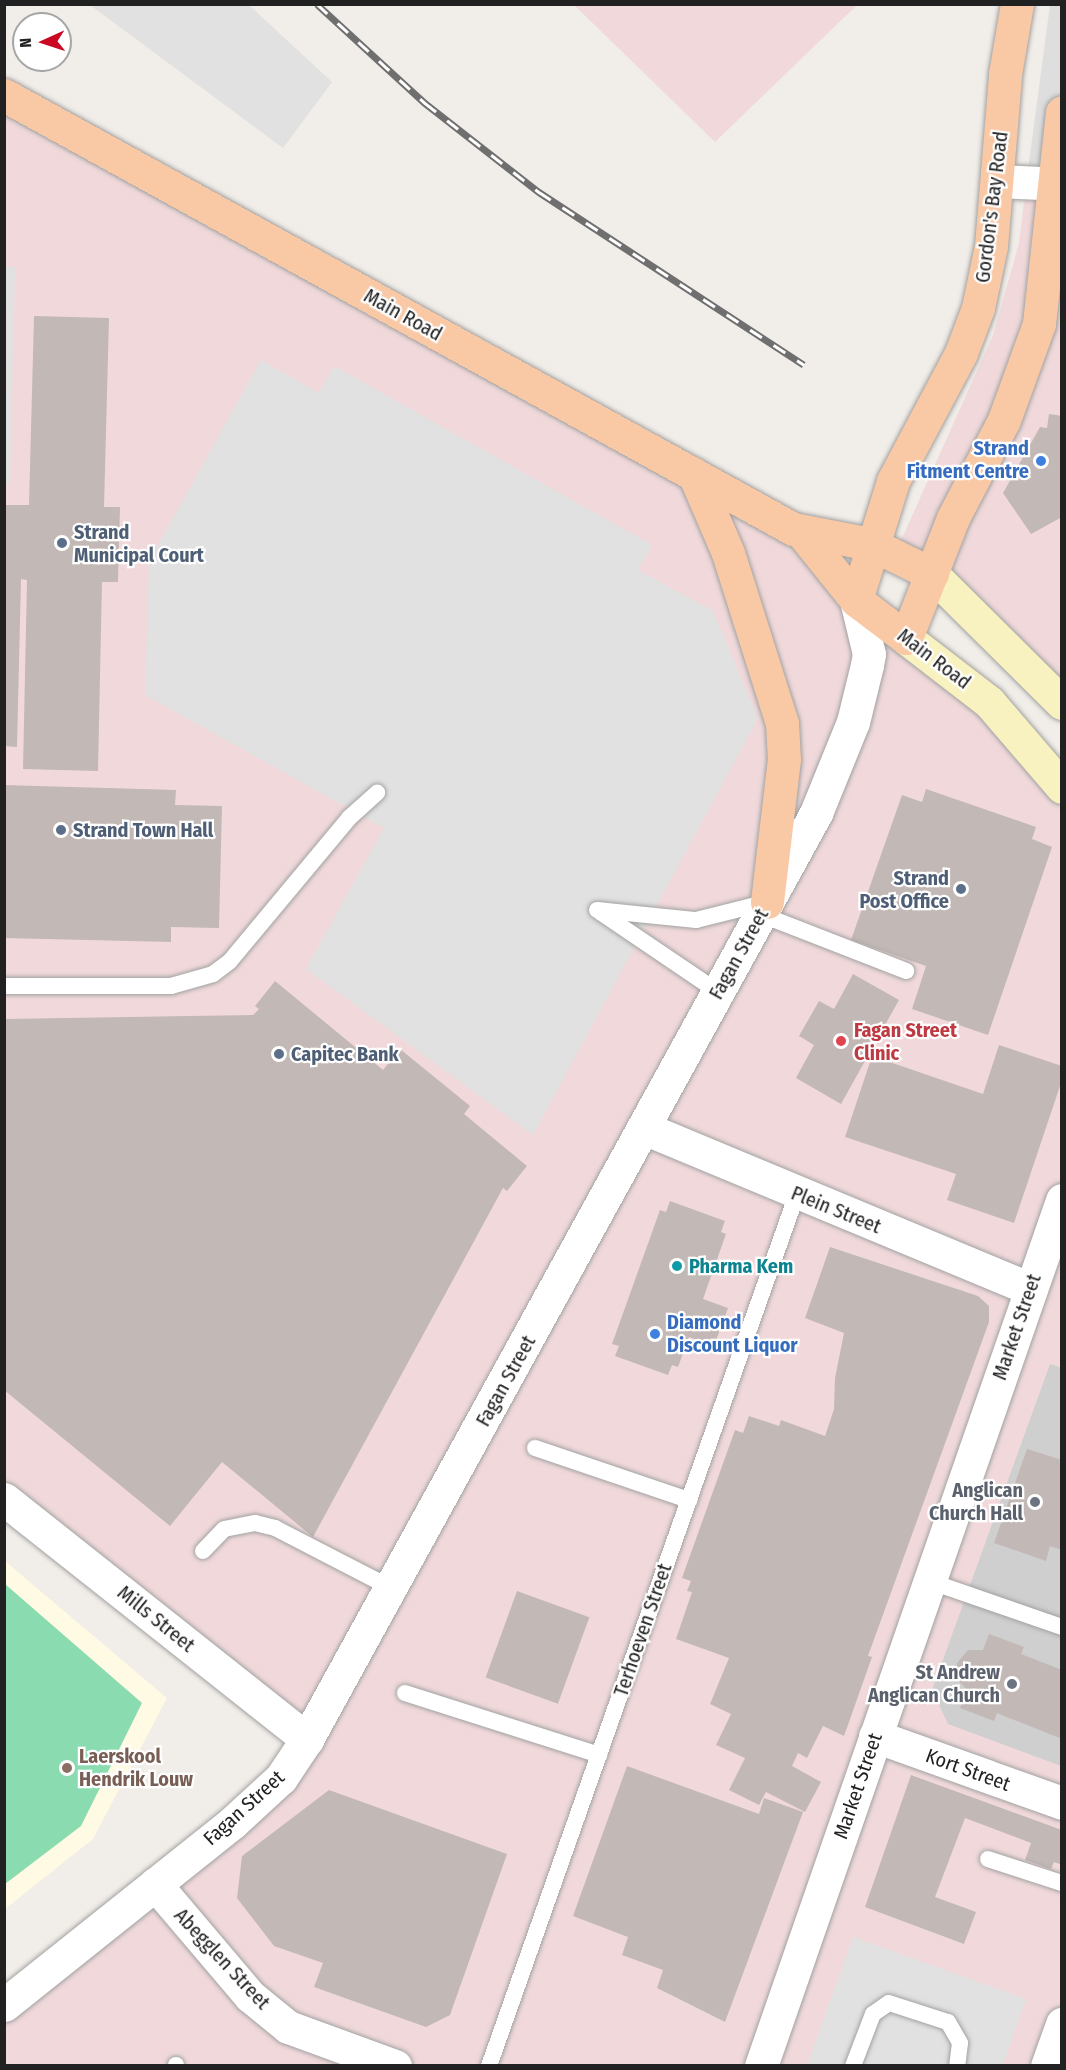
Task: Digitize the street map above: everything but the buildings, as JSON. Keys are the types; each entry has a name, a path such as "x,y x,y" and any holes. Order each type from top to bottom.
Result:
{"main road":[{"name":"Gordon's Bay Road","path":"856,600 871,544 893,482 961,353 978,308 991,246 1005,74 1017,4"},
{"name":"Main Road","path":"4,95 803,534 871,544 932,574 1062,703"},
{"path":"906,638 953,518 1004,420 1039,324 1058,184 1062,112"},
{"path":"694,474 728,554 773,687 782,723 784,759 764,908"},
{"name":"Main Road","path":"803,534 856,600 989,702 1062,787"}],"street":[{"path":"998,181 1058,184"},
{"name":"Fagan Street","path":"4,2005 155,1884 281,1778 307,1739 644,1128 833,778 852,722 869,654 856,600"},
{"path":"869,654 906,638"},
{"name":"Plein Street","path":"644,1128 797,1194 1031,1289"},
{"name":"Market Street","path":"761,2066 1062,1200"},
{"name":"Mills Street","path":"4,1499 307,1739"},
{"name":"Kort Street","path":"875,1736 1062,1803"},
{"name":"Abegglen Street","path":"155,1884 250,1996 288,2027 395,2066"},
{"path":"1047,2066 1062,2024"}],"lane":[{"path":"4,986 171,986 213,974 230,961 349,818 377,793"},
{"path":"718,992 597,910 696,920 764,908 906,971"},
{"name":"Terhoeven Street","path":"489,2066 797,1194"},
{"path":"535,1448 689,1500"},
{"path":"203,1551 224,1529 255,1523 275,1528 391,1588"},
{"path":"929,1581 1062,1627"},
{"path":"405,1693 599,1755"},
{"path":"988,1859 1062,1884"},
{"path":"853,2066 873,2014 889,2003 948,2022 956,2031 960,2043 957,2066"}],"shaded area":[{"path":"90,5 249,5 332,82 283,148"},
{"path":"574,5 857,5 715,142"},
{"path":"1050,5 1061,5 1061,187 1026,185"},
{"path":"4,95 804,532 1061,789 1061,2065 5,2065 5,2003 308,1739 5,1493"},
{"path":"1026,185 1061,187 1061,699 895,554 993,335 1019,243"},
{"path":"5,267 15,267 10,483 4,483"},
{"path":"261,360 319,393 334,366 652,545 638,570 713,611 758,718 533,1135 306,969 384,828 145,695 149,561"},
{"path":"1050,1364 1062,1368 1061,1766 948,1724 932,1690"},
{"name":"Laerskool Hendrik Louw","path":"5,1561 167,1698 93,1839 5,1909"},
{"path":"853,1937 1026,1999 1003,2065 807,2066"}],"green space":[{"name":"Laerskool Hendrik Louw","path":"5,1584 142,1703 81,1826 5,1884"}],"railway":[{"path":"317,4 425,103 539,192 804,365"}],"place":[{"name":"Strand Fitment Centre","path":"1041,461"},
{"name":"Strand Municipal Court","path":"62,543"},
{"name":"Strand Town Hall","path":"61,830"},
{"name":"Strand Post Office","path":"961,889"},
{"name":"Fagan Street Clinic","path":"841,1041"},
{"name":"Capitec Bank","path":"279,1054"},
{"name":"Pharma Kem","path":"677,1266"},
{"name":"Diamond Discount Liquor","path":"655,1334"},
{"name":"Anglican Church Hall","path":"1035,1502"},
{"name":"St Andrew Anglican Church","path":"1012,1684"},
{"name":"Laerskool Hendrik Louw","path":"67,1768"}]}
